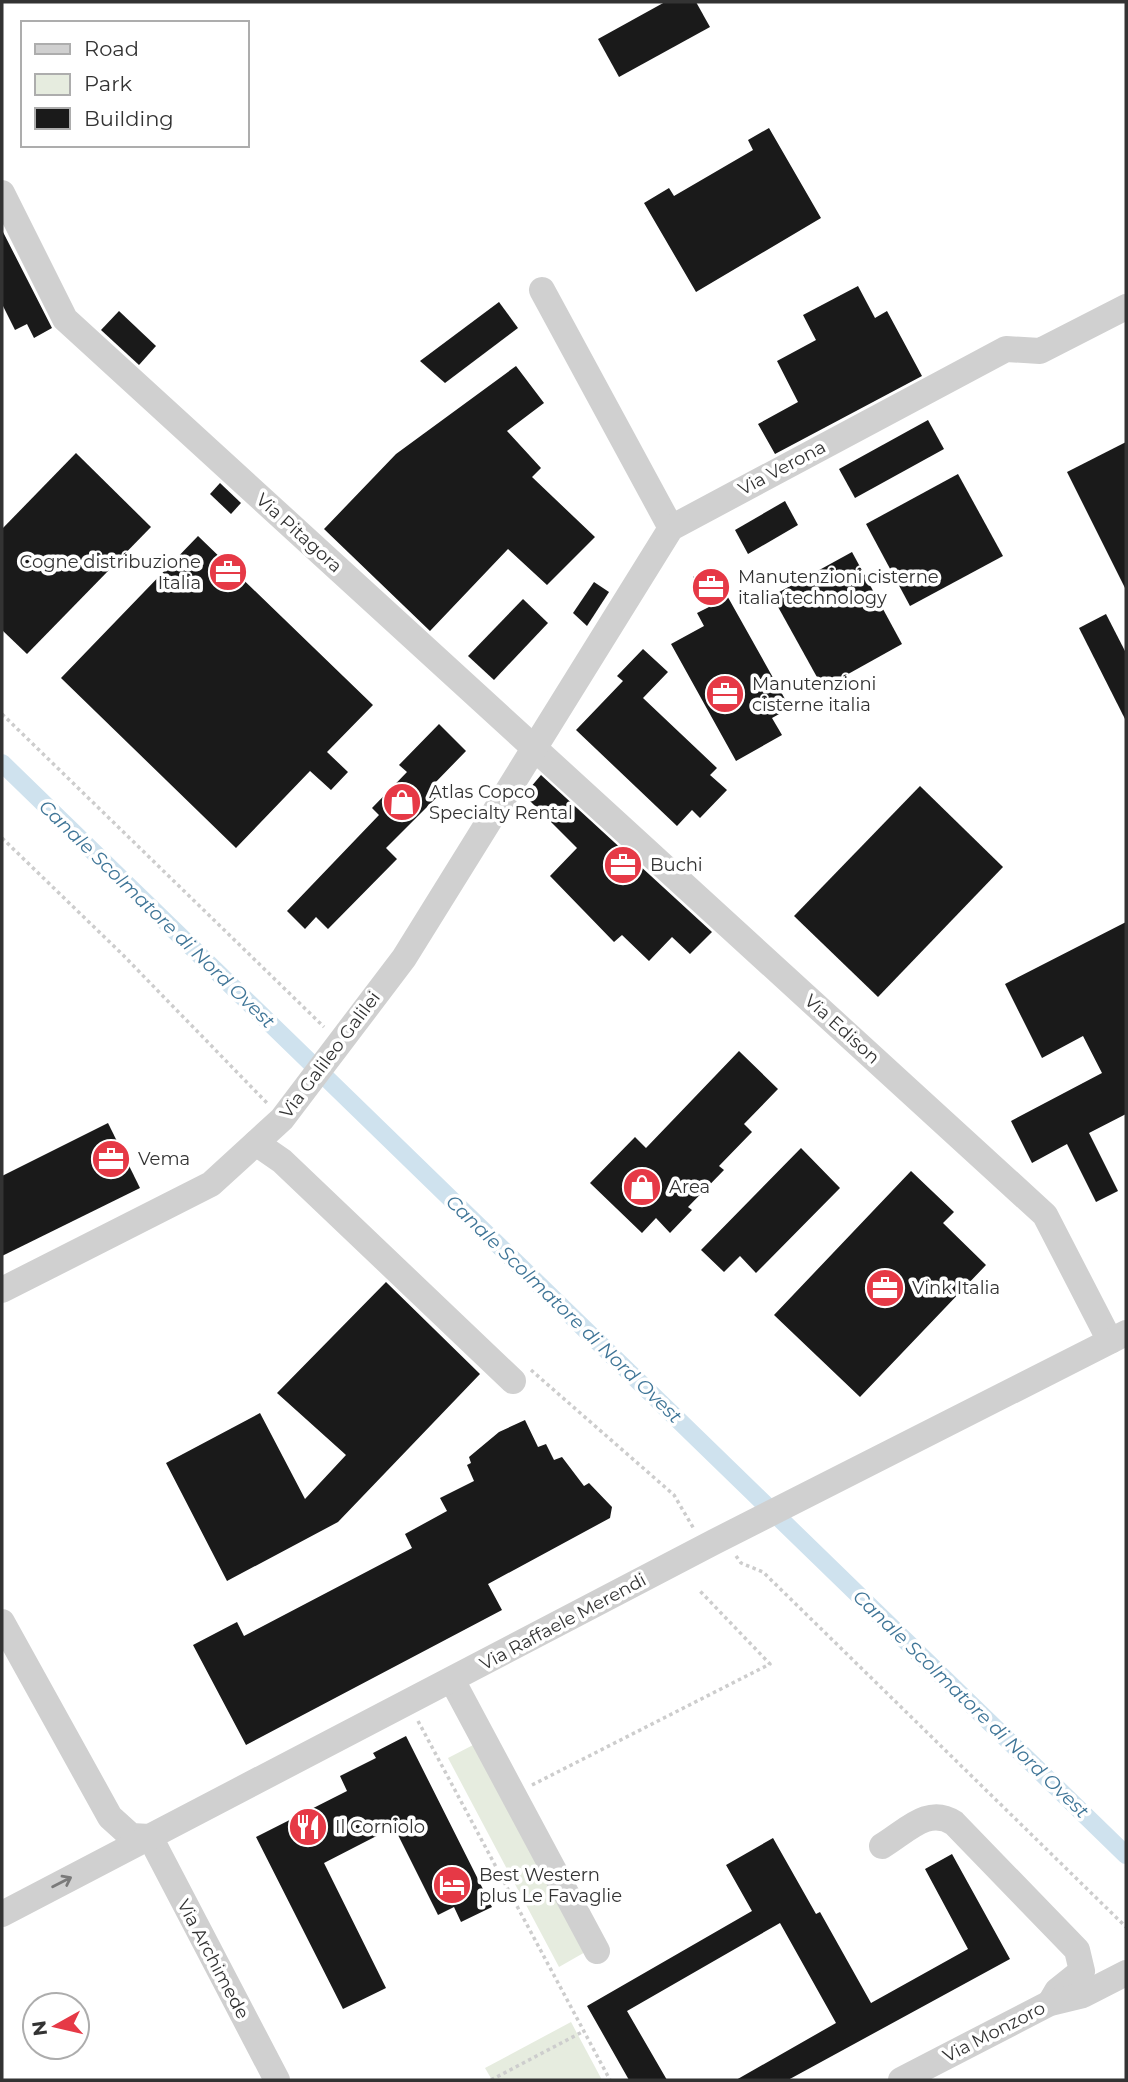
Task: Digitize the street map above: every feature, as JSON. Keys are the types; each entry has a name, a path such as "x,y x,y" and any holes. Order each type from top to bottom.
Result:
{"street":[{"name":"Via Pitagora","path":"2,193 65,319 534,747"},
{"path":"542,290 671,528"},
{"name":"Via Verona","path":"534,747 671,528 1006,349 1040,351 1126,307"},
{"name":"Via Galileo Galilei","path":"2,1290 211,1184 286,1114 404,958 534,747"},
{"name":"Via Edison","path":"534,747 1045,1215 1118,1337"},
{"path":"256,1143 282,1161 513,1381"},
{"name":"Via Raffaele Merendi","path":"2,1914 721,1539 1118,1337"},
{"path":"2,1622 110,1817 131,1836 150,1837"},
{"path":"452,1680 597,1951"},
{"path":"882,1846 931,1815 942,1815 954,1824 1077,1950 1082,1971 1057,1991 1050,2003"},
{"name":"Via Archimede","path":"150,1837 277,2080"},
{"name":"Via Monzoro","path":"901,2080 1050,2003 1083,1995 1126,1973"}],"path":[{"path":"2,714 337,1047"},
{"path":"2,838 286,1114"},
{"path":"513,1381 520,1372 535,1370 674,1495 691,1526 721,1539 741,1563 763,1572 1126,1927"},
{"path":"513,1794 770,1664 699,1590"},
{"path":"408,1703 610,2080"},
{"path":"491,2080 584,2031"}],"green space":[{"path":"477,1743 587,1951 559,1967 448,1758"},
{"path":"571,2022 602,2080 492,2080 485,2068"}],"building":[{"path":"665,2 696,2 710,27 619,77 598,39"},
{"path":"769,128 821,218 696,292 644,203 669,188 674,196 753,150 748,140"},
{"path":"2,230 52,328 34,338 27,324 15,330 2,304"},
{"path":"858,286 875,318 887,311 922,376 775,454 758,424 798,402 777,361 816,340 803,315"},
{"path":"499,302 518,328 445,383 420,361"},
{"path":"119,311 156,346 139,365 101,330"},
{"path":"516,366 544,403 507,431 541,468 532,477 595,537 547,585 508,549 430,631 324,529 396,454"},
{"path":"928,420 944,449 855,498 839,469"},
{"path":"1126,442 1126,590 1067,472"},
{"path":"76,453 151,527 27,654 2,630 2,529"},
{"path":"958,474 1003,556 910,606 866,524"},
{"path":"220,483 241,503 231,514 210,494"},
{"path":"785,501 798,525 748,554 735,530"},
{"path":"198,536 373,705 327,752 348,772 331,790 310,771 236,848 61,678"},
{"path":"852,552 902,644 823,688 772,596"},
{"path":"711,567 790,708 772,718 782,735 736,761 671,644 704,626 697,613 709,607 693,577"},
{"path":"594,582 609,592 587,626 573,613"},
{"path":"523,599 548,623 494,680 468,656"},
{"path":"1106,614 1126,653 1126,721 1079,628"},
{"path":"643,649 668,672 643,698 717,768 710,775 727,790 700,818 692,810 677,826 576,730 623,681 617,676"},
{"path":"439,724 466,751 430,788 438,796 386,848 397,859 328,929 316,917 305,929 287,911 379,815 372,808 407,772 399,765"},
{"path":"541,775 712,932 690,954 672,937 649,961 622,935 614,942 550,876 577,848 524,795"},
{"path":"920,786 1003,867 878,997 794,916"},
{"path":"1126,922 1126,1114 1089,1133 1118,1191 1096,1202 1067,1144 1032,1163 1011,1121 1102,1073 1083,1036 1042,1058 1005,984"},
{"path":"739,1051 778,1089 744,1124 752,1132 719,1166 724,1170 688,1207 692,1210 670,1233 656,1218 642,1233 590,1183 635,1137 646,1148"},
{"path":"108,1123 140,1188 2,1256 2,1176"},
{"path":"801,1148 840,1188 756,1273 740,1256 724,1272 701,1250"},
{"path":"911,1171 954,1212 943,1223 986,1265 860,1397 774,1315"},
{"path":"386,1282 480,1374 338,1522 227,1581 166,1463 260,1413 305,1499 346,1455 277,1393"},
{"path":"525,1420 538,1447 546,1444 554,1460 562,1457 584,1486 589,1483 612,1507 610,1518 488,1584 502,1610 246,1745 193,1645 237,1622 244,1636 412,1548 405,1534 447,1511 440,1498 474,1481 467,1465 471,1463 469,1457 499,1432"},
{"name":"Best Western plus Le Favaglie","path":"406,1736 492,1907 461,1922 454,1907 438,1915 394,1827 324,1863 386,1988 343,2009 256,1837 347,1791 340,1776 376,1758 373,1753"},
{"path":"773,1838 816,1914 820,1912 871,2003 968,1949 925,1869 952,1854 1010,1959 788,2080 736,2080 836,2023 780,1923 627,2011 667,2080 629,2080 587,2006 752,1911 726,1865"}],"waterway":[{"name":"Canale Scolmatore di Nord Ovest","path":"2,763 1126,1855"}],"place":[{"name":"Cogne distribuzione Italia","path":"228,572"},
{"name":"Manutenzioni cisterne italia technology","path":"711,587"},
{"name":"Manutenzioni cisterne italia","path":"725,694"},
{"name":"Atlas Copco Specialty Rental","path":"402,802"},
{"name":"Buchi","path":"623,865"},
{"name":"Vema","path":"111,1159"},
{"name":"Area","path":"642,1187"},
{"name":"Vink Italia","path":"885,1288"},
{"name":"Il Corniolo","path":"308,1827"},
{"name":"Best Western plus Le Favaglie","path":"452,1885"}]}
